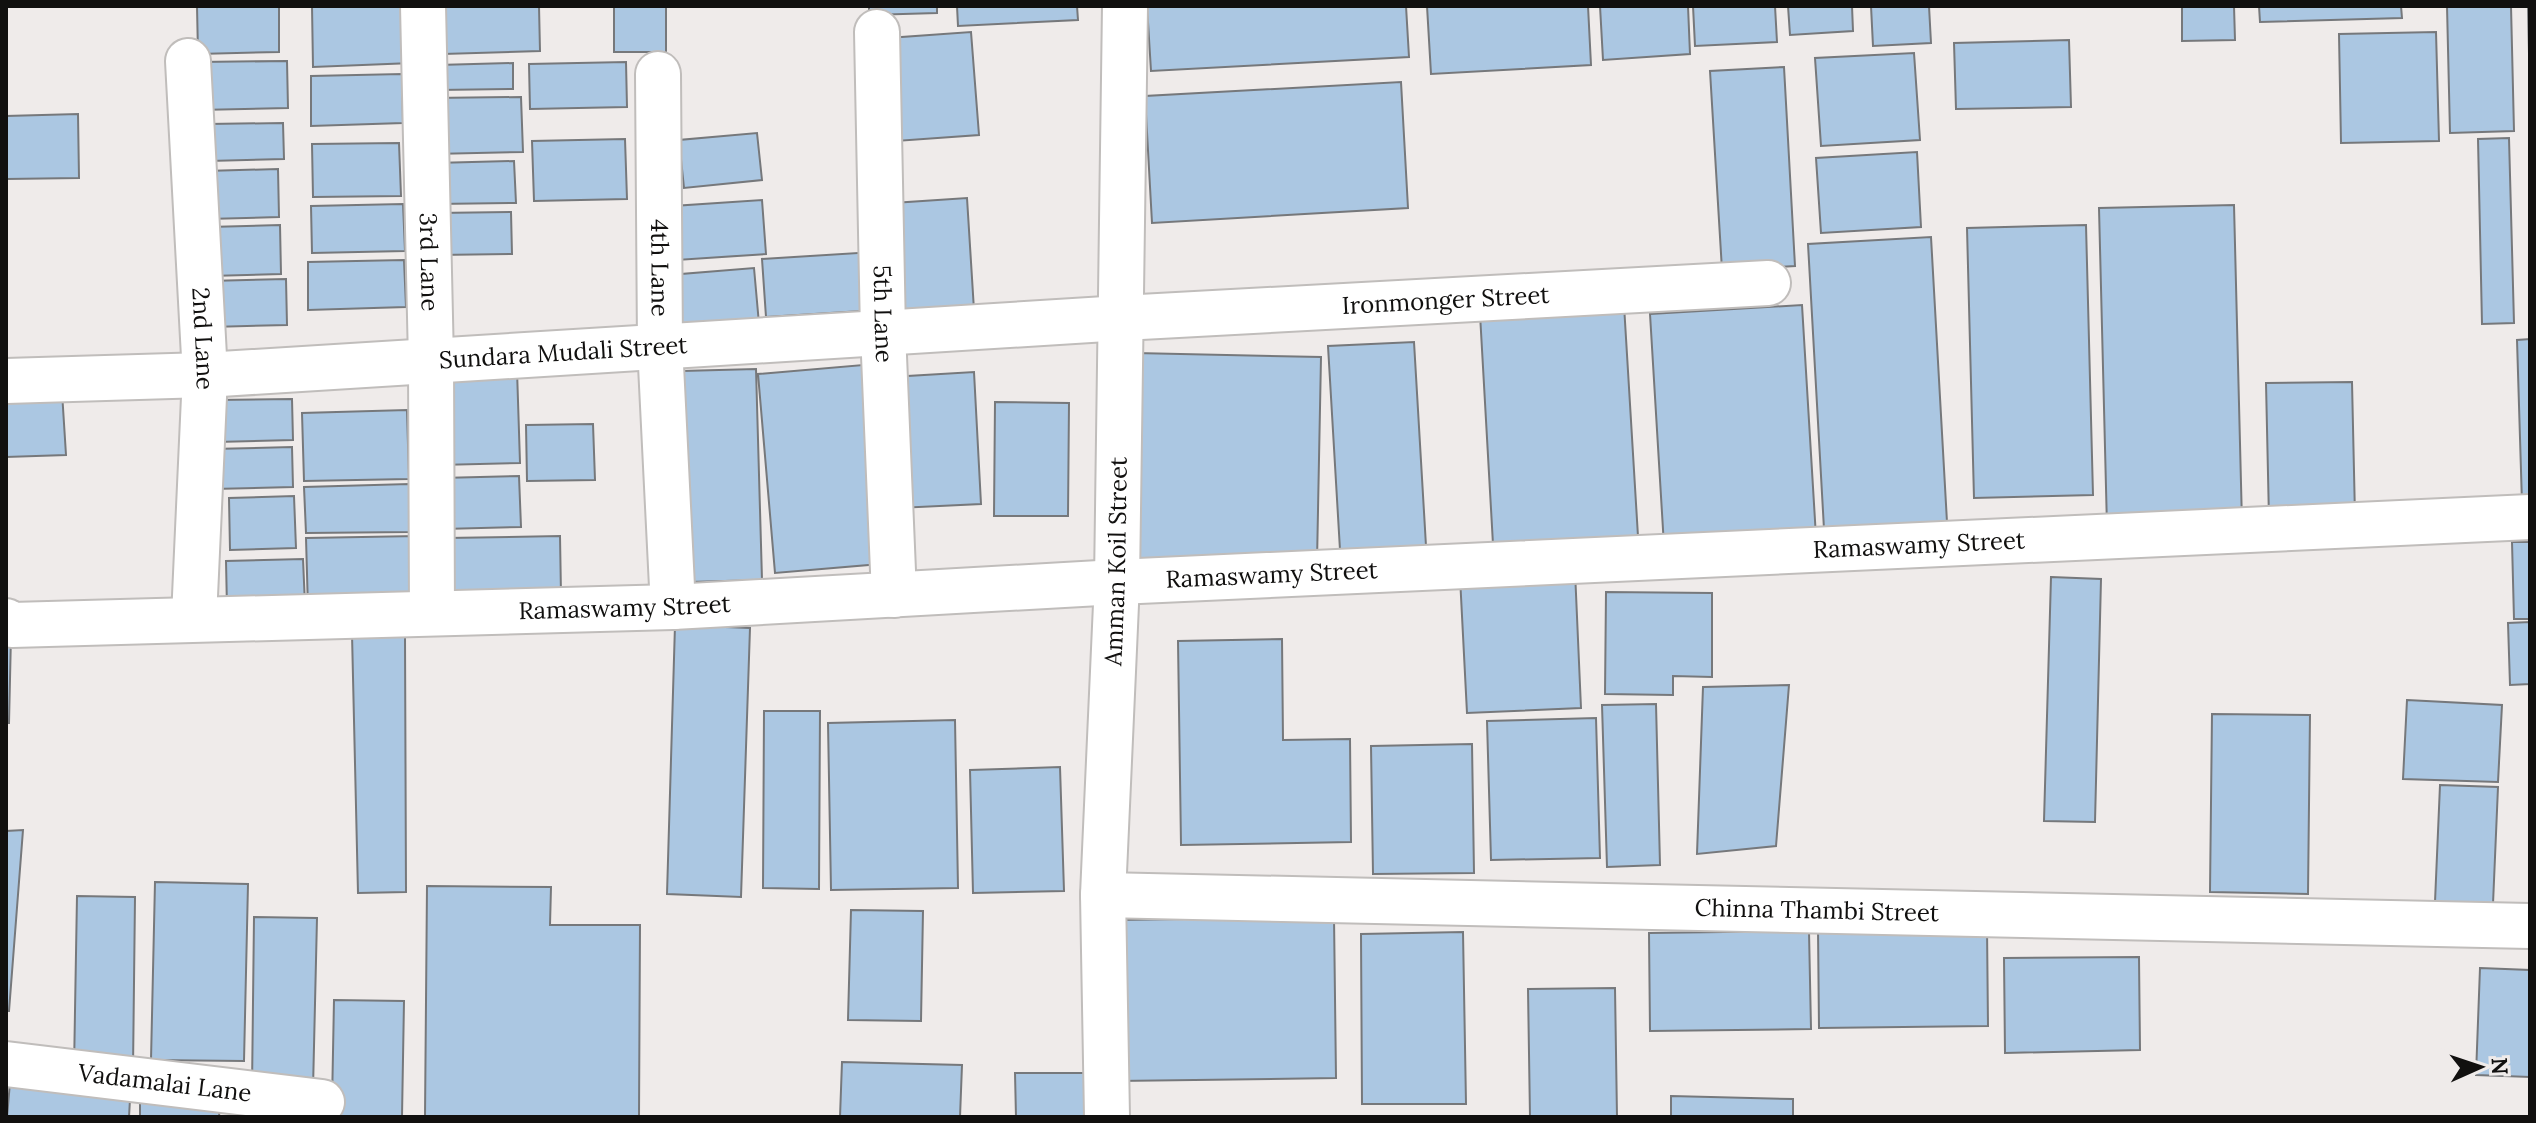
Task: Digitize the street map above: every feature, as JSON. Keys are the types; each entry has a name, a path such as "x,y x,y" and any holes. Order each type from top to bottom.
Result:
{"street":[{"name":"3rd Lane","path":"423,6 431,361 432,613"},
{"name":"Amman Koil Street","path":"1107,1117 1103,895 1117,582 1125,6"},
{"name":"5th Lane","path":"877,32 883,332 894,595"},
{"name":"2nd Lane","path":"188,61 205,375 194,618"},
{"name":"4th Lane","path":"658,74 660,345 673,607"},
{"name":"Ironmonger Street","path":"1122,318 1768,283"},
{"name":"Sundara Mudali Street","path":"6,381 205,375 1122,318"},
{"name":"Ramaswamy Street","path":"9,623 673,607 1117,582 2530,517"},
{"name":"Chinna Thambi Street","path":"1103,895 2530,926"},
{"name":"Vadamalai Lane","path":"6,1064 322,1102"}],"building":[{"path":"197,6 279,6 279,52 198,54"},
{"path":"312,6 411,6 412,63 313,67"},
{"path":"442,6 539,6 540,51 443,54"},
{"path":"614,6 666,6 666,52 614,52"},
{"path":"869,6 937,6 937,13 869,15"},
{"path":"957,6 1077,6 1078,20 958,26"},
{"path":"1147,6 1406,6 1409,57 1151,71"},
{"path":"1427,6 1588,6 1591,65 1431,74"},
{"path":"1600,6 1688,6 1690,54 1603,60"},
{"path":"1693,6 1775,6 1777,42 1695,46"},
{"path":"1788,6 1852,6 1853,31 1790,35"},
{"path":"1871,6 1929,6 1931,43 1873,46"},
{"path":"2182,6 2234,6 2235,40 2182,41"},
{"path":"2259,6 2401,6 2402,18 2260,22"},
{"path":"2447,6 2511,6 2514,131 2450,133"},
{"path":"2528,6 2530,6 2530,101"},
{"path":"971,32 979,135 896,141 888,38"},
{"path":"2436,32 2439,141 2341,143 2339,34"},
{"path":"2069,40 2071,107 1956,109 1954,43"},
{"path":"1914,53 1920,140 1821,146 1815,58"},
{"path":"287,61 288,108 199,110 199,62"},
{"path":"626,62 627,107 530,109 529,64"},
{"path":"513,63 513,89 438,90 438,65"},
{"path":"1784,67 1795,266 1722,270 1710,71"},
{"path":"402,74 403,123 311,126 311,76"},
{"path":"1401,82 1408,208 1152,223 1145,96"},
{"path":"521,97 523,152 433,154 432,98"},
{"path":"78,114 79,178 6,179 6,116"},
{"path":"283,123 284,159 209,161 208,124"},
{"path":"757,133 762,180 684,188 679,140"},
{"path":"2509,138 2514,323 2482,324 2478,139"},
{"path":"625,139 627,199 534,201 532,141"},
{"path":"399,143 401,196 313,197 312,144"},
{"path":"1917,152 1921,227 1821,233 1816,158"},
{"path":"514,161 516,203 436,204 435,163"},
{"path":"278,169 279,217 207,219 206,171"},
{"path":"967,198 974,310 900,315 893,203"},
{"path":"762,200 766,254 677,260 673,206"},
{"path":"403,204 405,251 312,253 311,206"},
{"path":"2234,205 2242,523 2107,527 2099,208"},
{"path":"511,212 512,254 437,255 436,213"},
{"path":"280,225 281,274 210,276 209,227"},
{"path":"2086,225 2093,495 1974,498 1967,228"},
{"path":"1931,237 1948,540 1825,547 1808,244"},
{"path":"874,252 878,310 766,317 762,259"},
{"path":"404,260 406,307 308,310 308,262"},
{"path":"754,268 759,324 673,330 669,275"},
{"path":"286,279 287,325 211,327 209,281"},
{"path":"1624,305 1639,553 1494,562 1480,314"},
{"path":"1802,305 1816,537 1664,546 1650,314"},
{"path":"2530,339 2530,503 2522,503 2517,340"},
{"path":"1414,342 1426,546 1340,550 1328,346"},
{"path":"1135,353 1321,357 1317,562 1132,558"},
{"path":"863,365 880,564 775,573 758,374"},
{"path":"756,369 762,580 688,582 682,371"},
{"path":"517,370 520,463 439,465 437,372"},
{"path":"974,372 981,504 898,508 891,377"},
{"path":"2352,382 2355,516 2269,519 2266,383"},
{"path":"62,392 66,455 6,457 6,394"},
{"path":"292,399 293,440 216,442 215,400"},
{"path":"995,402 1069,403 1068,516 994,516"},
{"path":"407,410 409,479 304,481 302,413"},
{"path":"593,424 595,480 527,481 526,425"},
{"path":"292,447 293,487 213,489 212,449"},
{"path":"519,476 521,527 443,529 441,478"},
{"path":"409,484 410,532 306,533 304,487"},
{"path":"294,496 296,548 230,550 229,498"},
{"path":"418,536 420,606 308,609 306,538"},
{"path":"560,536 561,595 448,597 446,538"},
{"path":"2512,542 2530,542 2530,619 2514,619"},
{"path":"303,559 305,605 227,608 226,561"},
{"path":"1575,571 1581,708 1467,713 1460,577"},
{"path":"2051,577 2101,579 2095,822 2044,821"},
{"path":"1606,592 1712,593 1712,677 1673,676 1673,695 1605,694"},
{"path":"2530,622 2530,684 2510,685 2508,623"},
{"path":"675,625 750,628 741,897 667,894"},
{"path":"352,634 405,636 406,892 358,893"},
{"path":"6,635 11,635 9,723 6,723"},
{"path":"1282,639 1283,740 1350,739 1351,842 1181,845 1178,641"},
{"path":"1789,685 1776,846 1697,854 1703,687"},
{"path":"2407,700 2502,705 2498,782 2403,779"},
{"path":"1656,704 1660,865 1607,867 1602,705"},
{"path":"764,711 820,711 819,889 763,888"},
{"path":"2212,714 2310,715 2308,894 2210,892"},
{"path":"1596,718 1600,858 1491,860 1487,721"},
{"path":"955,720 958,888 831,890 828,723"},
{"path":"1472,744 1474,873 1373,874 1371,746"},
{"path":"1060,767 1064,891 973,893 970,770"},
{"path":"2440,785 2498,787 2493,904 2435,902"},
{"path":"23,830 9,1011 6,1011 6,831"},
{"path":"155,882 248,884 244,1061 151,1060"},
{"path":"427,886 551,887 550,925 640,925 639,1117 425,1117"},
{"path":"77,896 135,897 133,1069 74,1069"},
{"path":"851,910 923,911 921,1021 848,1020"},
{"path":"254,917 317,918 313,1089 252,1088"},
{"path":"1334,917 1336,1078 1117,1081 1116,920"},
{"path":"1987,927 1988,1026 1819,1028 1818,929"},
{"path":"1809,931 1811,1029 1650,1031 1649,933"},
{"path":"1463,932 1466,1104 1362,1104 1361,934"},
{"path":"2139,957 2140,1050 2005,1053 2004,958"},
{"path":"2480,968 2530,970 2530,1077 2476,1075"},
{"path":"1615,988 1617,1117 1530,1117 1528,989"},
{"path":"334,1000 404,1001 402,1117 234,1117 234,1103 332,1104"},
{"path":"842,1062 962,1065 960,1117 840,1117"},
{"path":"11,1071 131,1081 129,1117 7,1117"},
{"path":"1015,1073 1100,1073 1100,1117 1016,1117"},
{"path":"1671,1096 1793,1099 1793,1117 1671,1117"},
{"path":"140,1101 220,1104 219,1117 140,1117"}]}
